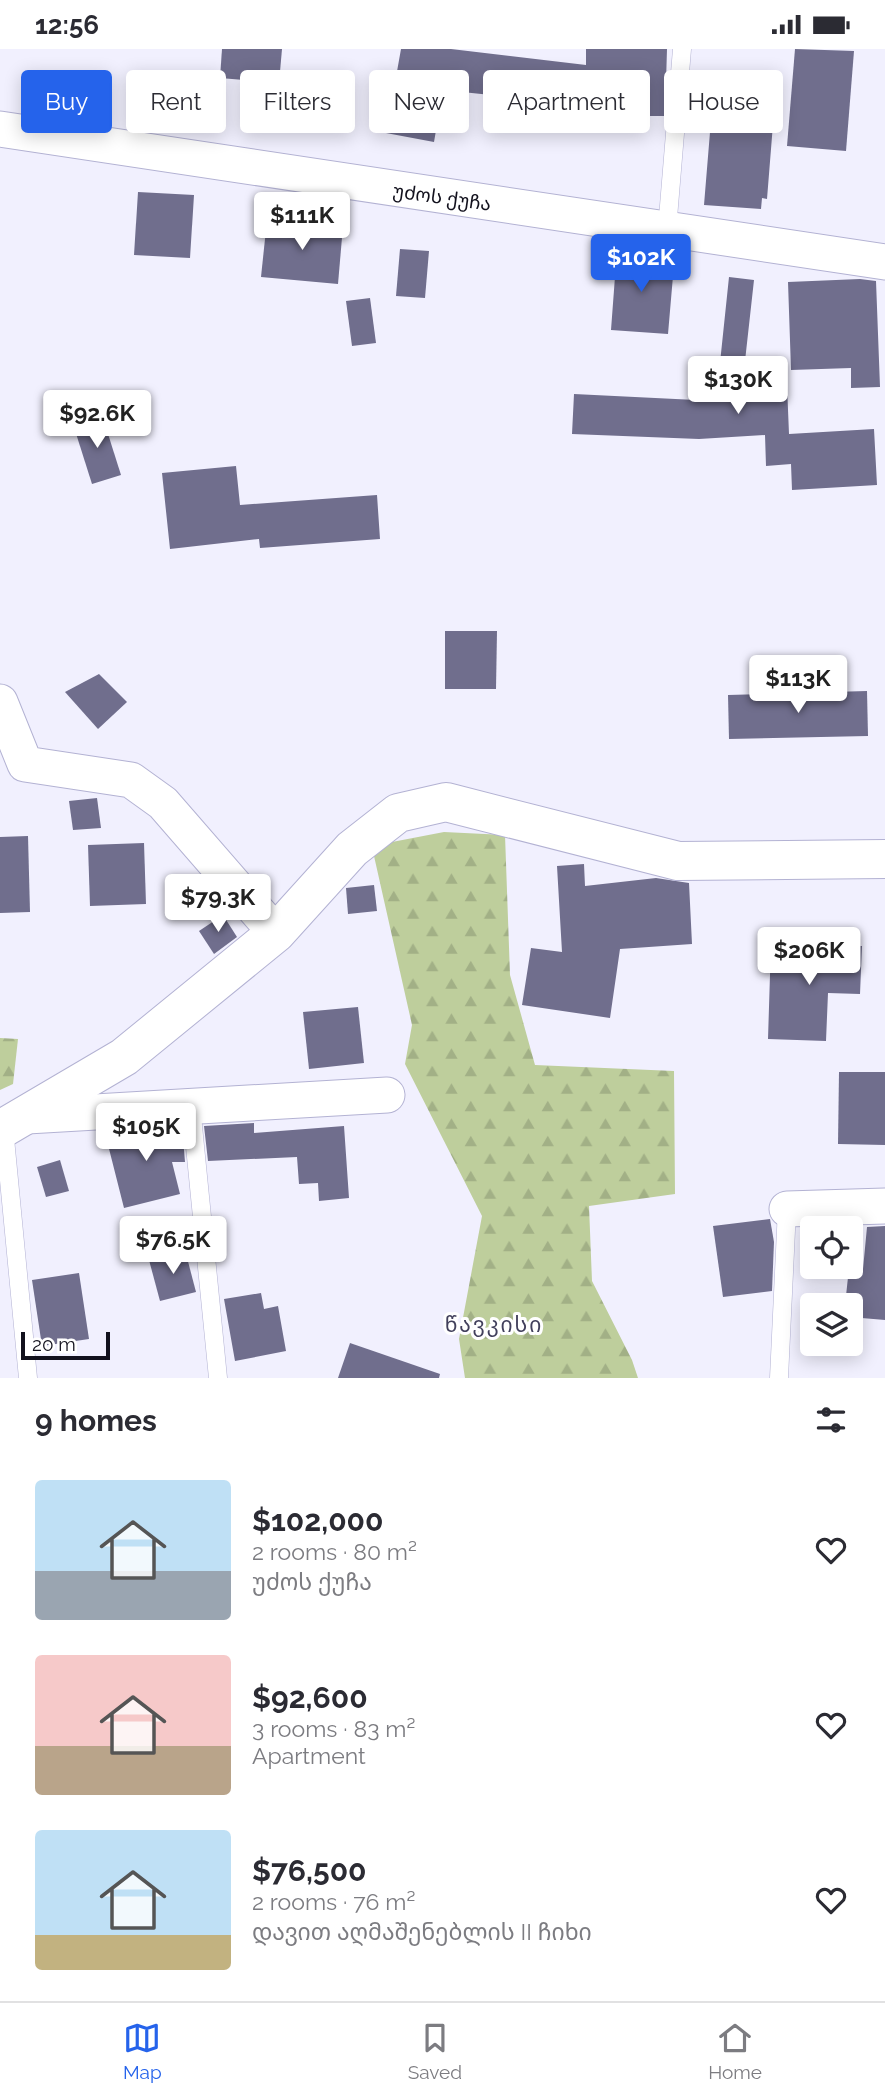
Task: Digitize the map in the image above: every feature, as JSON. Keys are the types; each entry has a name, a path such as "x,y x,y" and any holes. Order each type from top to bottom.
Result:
{"street":[{"name":"უძოს ქუჩა","path":"0,129 885,262"},
{"path":"0,702 13,763 131,780 163,803 276,933"},
{"path":"10,1124 124,1058 276,933 361,842 398,813 446,802 678,861 885,859"},
{"path":"10,1124 191,1106 387,1095"},
{"path":"787,1209 885,1206"}],"lane":[{"path":"667,230 682,49"},
{"path":"191,1106 218,1378"},
{"path":"10,1124 28,1378"},
{"path":"779,1378 787,1209"}],"green space":[{"path":"444,832 505,835 510,975 535,1065 674,1071 675,1194 589,1206 592,1281 632,1360 638,1378 465,1378 459,1339 482,1216 405,1064 412,1025 374,856 392,842"},
{"path":"0,1038 18,1039 13,1084 0,1090"}],"building":[{"path":"222,49 282,49 280,70 240,70 240,80 226,79 226,70 221,70"},
{"path":"401,49 451,49 586,65 586,49 667,49 664,116 650,116 650,70 483,70 483,94 469,93 469,70 397,70"},
{"path":"795,49 854,51 846,151 787,146"},
{"path":"386,133 436,133 434,142"},
{"path":"710,133 772,133 767,199 762,198 761,209 704,205"},
{"path":"138,192 194,195 190,258 134,255"},
{"path":"267,220 343,226 338,284 261,277"},
{"path":"400,249 429,251 425,298 396,296"},
{"path":"617,250 663,254 663,276 673,276 668,334 611,330"},
{"path":"729,277 754,280 742,388 787,385 789,434 874,429 877,485 792,490 791,464 766,466 765,435 699,439 572,434 574,394 716,401"},
{"path":"860,279 876,281 880,387 851,388 851,368 791,370 788,282"},
{"path":"370,298 376,343 352,346 346,301"},
{"path":"102,415 121,475 92,484 73,424"},
{"path":"236,466 240,505 377,495 380,539 260,548 259,539 170,549 162,473"},
{"path":"445,631 497,631 496,689 445,689"},
{"path":"99,674 127,702 98,729 65,692"},
{"path":"867,691 868,736 729,739 728,695"},
{"path":"97,798 101,828 73,830 69,801"},
{"path":"28,836 30,912 0,913 0,837"},
{"path":"144,843 146,904 90,906 88,845"},
{"path":"584,864 585,886 656,878 689,883 692,944 620,949 610,1018 522,1005 531,948 562,952 557,866"},
{"path":"374,885 377,911 348,914 346,888"},
{"path":"223,915 237,937 214,954 199,931"},
{"path":"771,943 862,946 860,994 828,993 826,1041 768,1039"},
{"path":"358,1007 364,1063 309,1069 303,1012"},
{"path":"839,1072 885,1072 885,1145 838,1144"},
{"path":"254,1123 254,1133 344,1126 349,1198 319,1201 318,1183 299,1184 297,1157 208,1161 204,1126"},
{"path":"182,1127 185,1162 172,1162 180,1194 124,1208 105,1133"},
{"path":"60,1160 69,1191 46,1197 37,1167"},
{"path":"770,1219 774,1242 772,1291 723,1297 713,1226"},
{"path":"885,1226 885,1320 863,1318 863,1293 846,1293 848,1279 863,1279 867,1227"},
{"path":"185,1250 196,1292 160,1301 149,1260"},
{"path":"79,1273 89,1339 42,1346 32,1280"},
{"path":"261,1293 264,1309 278,1306 286,1351 235,1361 224,1299"},
{"path":"350,1343 440,1374 439,1378 338,1378"}],"district":[{"name":"წავკისი","path":"494,1324"}]}
